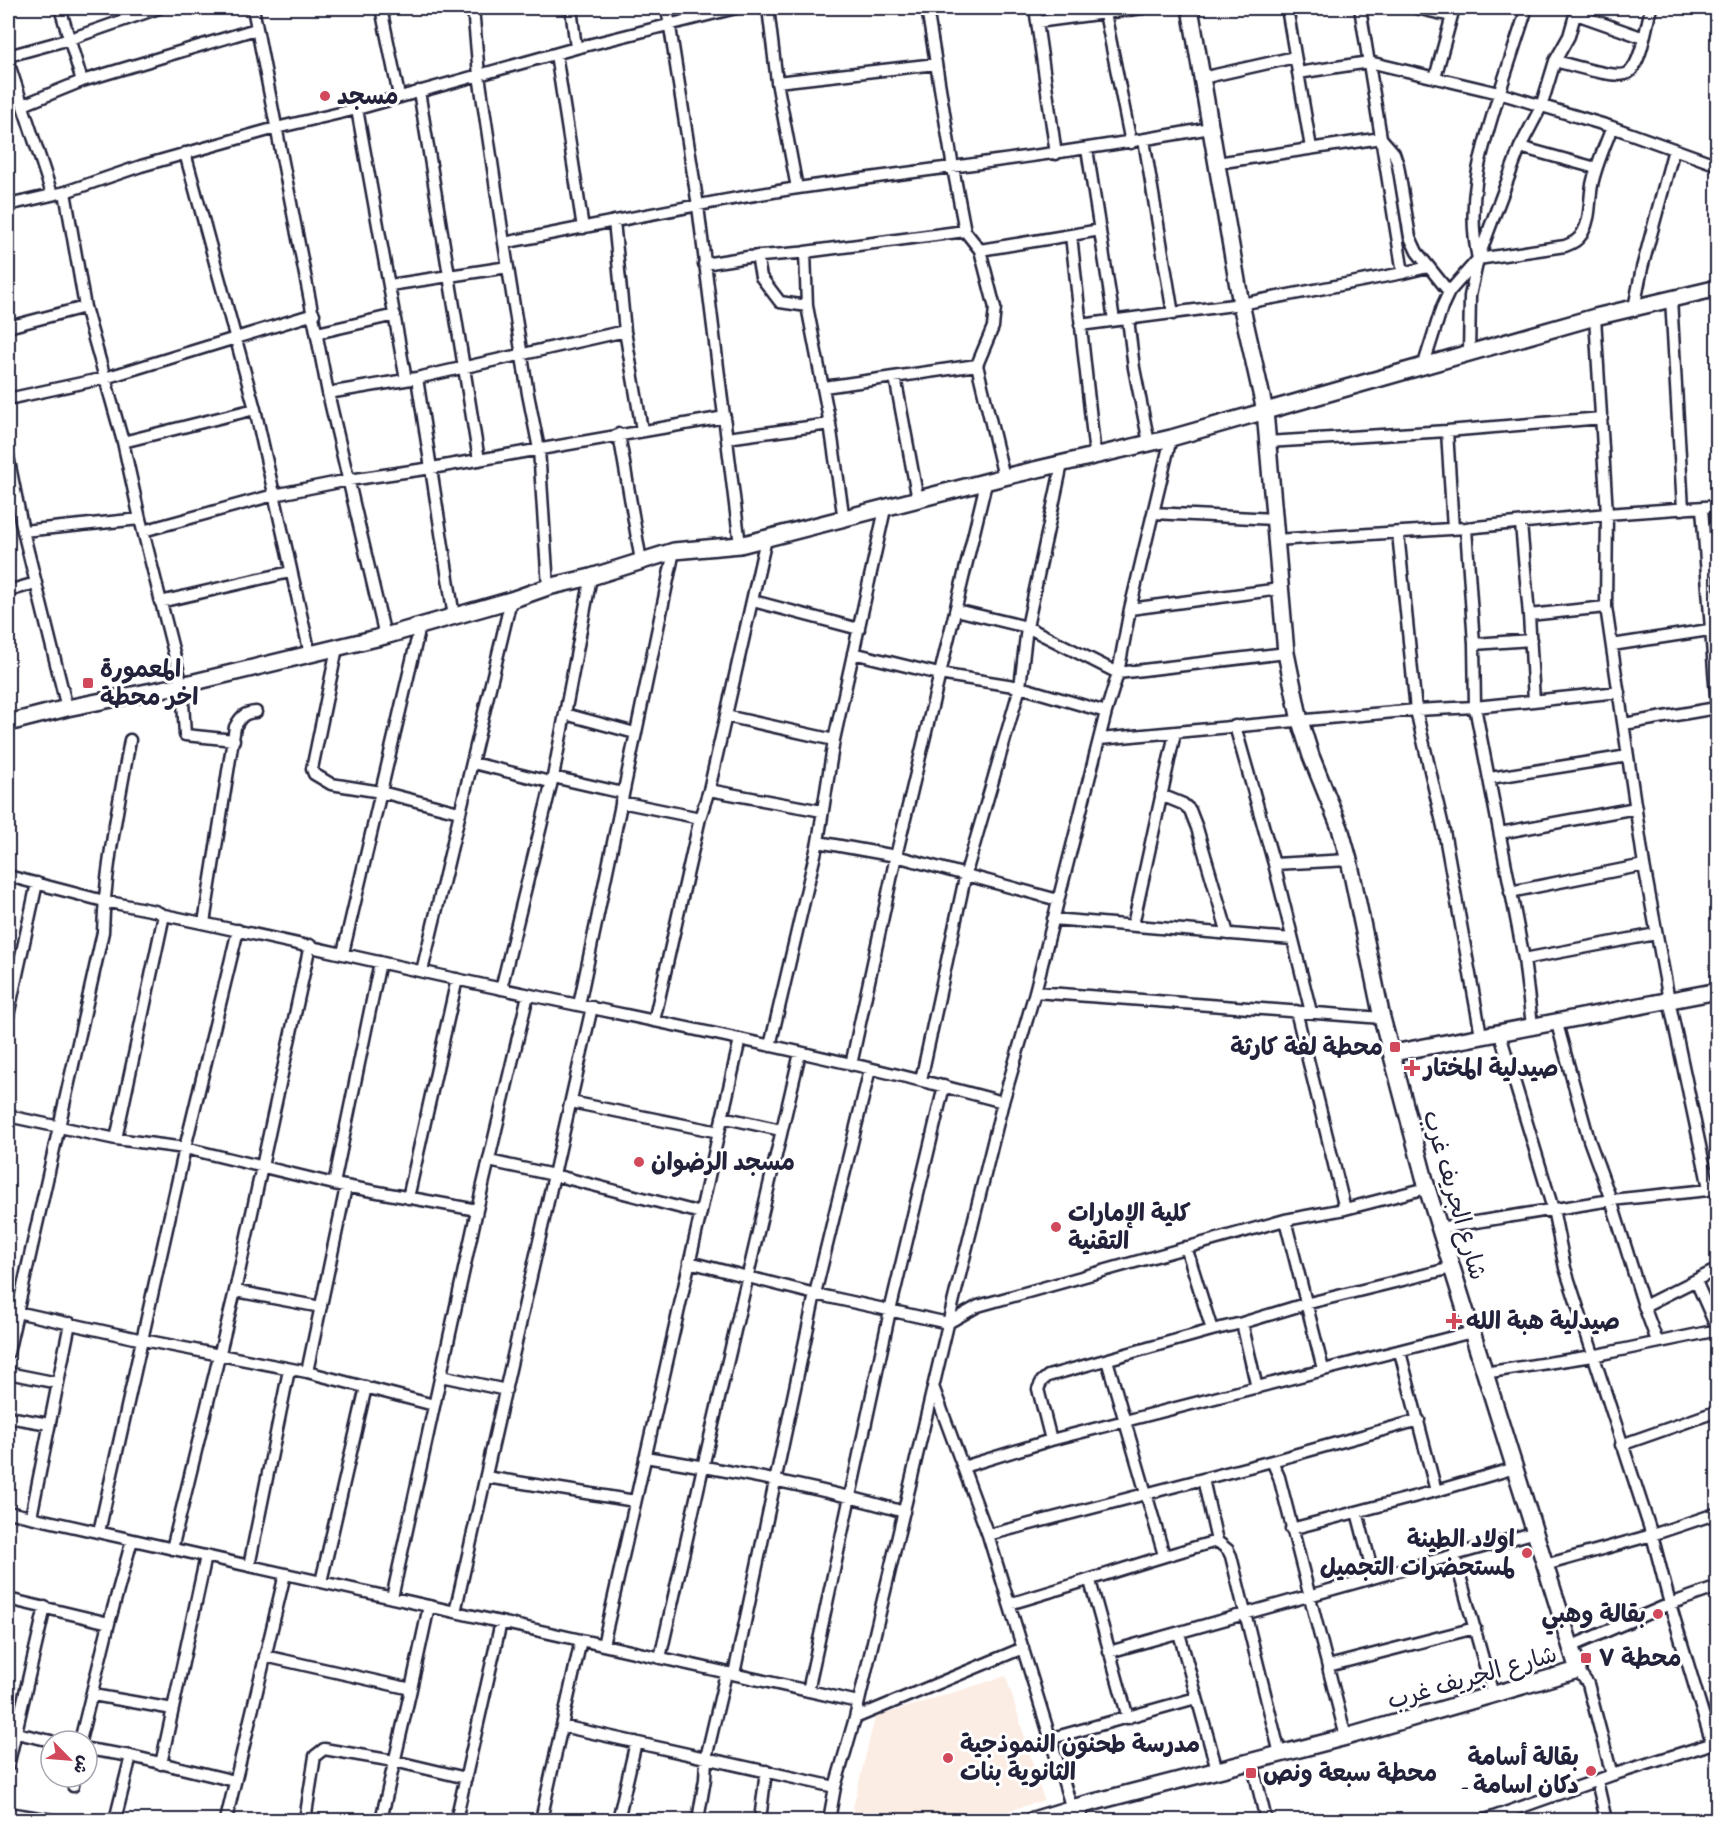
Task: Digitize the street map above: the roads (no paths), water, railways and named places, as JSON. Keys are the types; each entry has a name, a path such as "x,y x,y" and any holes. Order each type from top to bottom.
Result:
{"street":[{"path":"60,8 82,81"},
{"path":"8,56 69,39 159,8"},
{"path":"253,8 328,393 385,636"},
{"path":"381,8 399,96"},
{"path":"473,8 479,75 504,243 539,449 548,587"},
{"path":"571,8 576,48"},
{"path":"667,8 698,206 740,545"},
{"path":"8,205 65,192 185,153 276,128 357,109 576,48 736,8"},
{"path":"768,8 777,82 797,188"},
{"path":"927,8 965,231 980,250 995,308 993,327 977,365 1004,477"},
{"path":"1035,8 1056,154"},
{"path":"1037,22 1105,10 1143,8"},
{"name":"شارع الجريف غرب","path":"1033,1821 1078,1812 1217,1770 1346,1737 1578,1670 1426,1188 1382,1018 1349,860 1340,828 1300,722 1286,653 1265,411 1241,304 1190,8"},
{"path":"1287,8 1311,148"},
{"path":"1360,8 1402,273"},
{"path":"1416,8 1452,12 1435,78"},
{"path":"1478,259 1473,235 1480,155 1527,8"},
{"path":"1555,61 1624,75 1630,72 1637,62 1651,8"},
{"path":"1105,10 1131,143"},
{"path":"1469,354 1470,296 1478,259 1520,147 1541,107 1555,61 1569,36 1577,11 1644,38"},
{"path":"23,105 82,81 256,29"},
{"path":"556,54 583,228"},
{"path":"1202,78 1295,57"},
{"path":"8,61 10,73 52,194"},
{"path":"1298,73 1369,62 1500,93 1717,162"},
{"path":"777,82 936,64"},
{"path":"419,91 478,460"},
{"path":"357,109 395,315 432,468 454,617"},
{"path":"1423,367 1449,292 1478,259 1565,246 1577,241 1587,224 1596,168 1612,127"},
{"path":"504,243 797,188 1056,154 1210,128"},
{"path":"1217,163 1381,138"},
{"path":"1381,138 1394,153 1398,165 1410,237 1417,252 1449,292"},
{"path":"1144,140 1173,314"},
{"path":"1520,147 1596,168"},
{"path":"1087,148 1114,321"},
{"path":"1634,308 1642,268 1674,149"},
{"path":"185,153 255,409 310,654"},
{"path":"65,192 85,307 123,442 182,686 185,735 234,740"},
{"path":"614,221 625,331 642,430"},
{"path":"980,250 1100,230"},
{"path":"704,264 965,231"},
{"path":"1071,235 1095,456"},
{"path":"805,252 807,306 831,424 844,520"},
{"path":"757,256 761,277 780,302 807,306"},
{"path":"390,285 448,278 508,267"},
{"path":"1080,325 1241,304 1428,267"},
{"path":"8,723 67,708 182,686 385,636 548,587 591,578 674,551 740,545 1004,477 1171,438 1595,317 1718,288"},
{"path":"1671,298 1683,509"},
{"path":"8,327 85,307"},
{"path":"8,399 105,378 314,314"},
{"path":"317,333 395,315"},
{"path":"1439,1228 1611,1200 1713,1189 1656,934 1606,607 1607,514 1595,317"},
{"path":"1128,319 1134,368 1149,443"},
{"path":"328,393 522,356 625,331"},
{"path":"824,387 977,365"},
{"path":"895,377 918,500"},
{"path":"123,442 255,409"},
{"path":"143,531 274,495 349,480 432,468 724,417"},
{"path":"1267,442 1447,431 1602,418"},
{"path":"727,438 831,424"},
{"path":"1447,431 1453,529"},
{"path":"619,435 641,561"},
{"path":"829,1821 835,1786 855,1718 948,1323 1003,1102 1035,992 1118,673 1130,609 1171,438"},
{"path":"8,456 23,531 67,708"},
{"path":"921,1080 966,873 1020,687 1027,627 1062,464"},
{"path":"851,1065 896,856 986,483"},
{"path":"1275,540 1521,524 1607,514 1718,506"},
{"path":"1702,508 1709,630 1718,724"},
{"path":"770,1046 818,842 834,740 885,509"},
{"path":"1153,513 1274,519"},
{"path":"23,531 140,519"},
{"path":"1521,524 1529,615 1533,701"},
{"path":"1466,528 1474,644 1475,707 1524,959 1532,1025"},
{"path":"1398,533 1416,710 1444,831 1481,1035"},
{"path":"654,1021 766,538"},
{"path":"579,1005 674,551"},
{"path":"160,602 291,572"},
{"path":"501,989 552,779 591,578"},
{"path":"8,591 36,583"},
{"path":"1130,609 1280,589"},
{"path":"422,971 511,600"},
{"path":"753,601 859,629"},
{"path":"1529,615 1606,607"},
{"path":"956,610 1027,627 1118,673 1286,653"},
{"path":"343,953 420,626"},
{"path":"1612,645 1709,630"},
{"path":"1474,644 1530,640"},
{"path":"337,648 312,769 314,774 331,784 381,792 459,812"},
{"path":"853,653 939,674 1020,687 1106,712"},
{"path":"1100,739 1416,710 1475,707 1619,692"},
{"path":"1624,724 1716,708"},
{"path":"204,923 235,727 247,712 256,712"},
{"path":"565,714 635,734"},
{"path":"726,716 834,740"},
{"path":"1235,726 1274,864 1311,1012"},
{"path":"1133,925 1175,733"},
{"path":"8,1351 103,932 104,901 130,740"},
{"path":"1490,778 1628,756"},
{"path":"473,763 552,779 700,818"},
{"path":"708,790 822,811"},
{"path":"1161,795 1184,804 1190,810 1228,934"},
{"path":"1500,833 1636,807"},
{"path":"818,842 896,856 966,873 1058,900"},
{"path":"1274,864 1349,860"},
{"path":"1510,892 1644,865"},
{"path":"8,876 164,915 740,1039 921,1080 1003,1102"},
{"path":"8,1016 37,883"},
{"path":"116,1139 164,915"},
{"path":"1053,919 1292,939"},
{"path":"99,1532 185,1148 238,930"},
{"path":"1524,959 1656,934"},
{"path":"172,1549 236,1291 310,945"},
{"path":"334,1184 380,962"},
{"path":"408,1198 458,979"},
{"path":"1392,1053 1718,991"},
{"path":"1035,992 1382,1018"},
{"path":"392,1598 477,1210 528,995"},
{"path":"455,1612 592,1007"},
{"path":"1296,1011 1345,1209"},
{"path":"1557,1020 1589,1140 1657,1341"},
{"path":"1485,1821 1597,1780 1714,1743 1670,1604 1652,1535 1565,1268 1553,1209 1499,1031"},
{"path":"603,1645 740,1039"},
{"path":"660,1658 800,1053"},
{"path":"698,1821 706,1758 730,1673 777,1480 815,1294 870,1069"},
{"path":"808,1691 890,1311 944,1086"},
{"path":"571,1102 719,1132"},
{"path":"8,1116 116,1139 185,1148 346,1187 477,1210"},
{"path":"722,1117 781,1130"},
{"path":"489,1161 554,1175 700,1213"},
{"path":"307,1372 346,1187"},
{"path":"689,1262 815,1294 948,1323 978,1306 1186,1247 1285,1220 1345,1209 1426,1188"},
{"path":"1285,1220 1323,1369"},
{"path":"1186,1247 1212,1330"},
{"path":"1051,1440 1038,1389 1048,1376 1305,1304 1452,1268"},
{"path":"1644,1306 1718,1269"},
{"path":"1484,1373 1592,1356 1717,1329 1696,1281"},
{"path":"236,1291 321,1307"},
{"path":"17,1312 143,1340 307,1372 434,1405"},
{"path":"31,1517 70,1323"},
{"path":"1242,1323 1257,1388"},
{"path":"963,1467 1051,1440 1472,1332"},
{"path":"1400,1352 1436,1491"},
{"path":"1107,1360 1164,1555"},
{"path":"249,1566 289,1370"},
{"path":"8,1373 58,1383"},
{"path":"441,1376 506,1390"},
{"path":"321,1582 366,1387"},
{"path":"934,1389 988,1535 1049,1739 1078,1812"},
{"path":"1621,1445 1718,1412"},
{"path":"8,1417 49,1424"},
{"path":"988,1535 1419,1420"},
{"path":"645,1457 777,1480 904,1512"},
{"path":"1272,1461 1279,1477 1346,1737"},
{"path":"1291,1529 1515,1468"},
{"path":"486,1477 635,1501"},
{"path":"1203,1479 1217,1541 1228,1550 1231,1556 1280,1754"},
{"path":"8,1512 858,1702"},
{"path":"1357,1512 1374,1577"},
{"path":"1545,1564 1652,1535 1718,1513"},
{"path":"1109,1652 1536,1532"},
{"path":"83,1729 132,1540"},
{"path":"1009,1604 1090,1581 1164,1555 1217,1541"},
{"path":"1454,1554 1493,1695"},
{"path":"161,1764 206,1556"},
{"path":"226,1821 285,1574"},
{"path":"1090,1581 1128,1718"},
{"path":"1572,1646 1670,1604 1718,1587"},
{"path":"8,1599 109,1623"},
{"path":"381,1821 429,1606"},
{"path":"8,1766 12,1732 45,1607"},
{"path":"456,1821 501,1622"},
{"path":"1328,1666 1475,1628"},
{"path":"1179,1633 1217,1770"},
{"path":"541,1821 581,1640"},
{"path":"855,1718 1023,1648"},
{"path":"265,1656 411,1689"},
{"path":"1578,1670 1588,1684 1612,1775"},
{"path":"93,1695 173,1709"},
{"path":"1049,1739 1196,1698"},
{"path":"562,1725 835,1786"},
{"path":"12,1732 39,1738"},
{"path":"618,1821 636,1742"},
{"path":"305,1821 315,1756 324,1749 394,1761 466,1778"},
{"path":"99,1751 131,1756 235,1781"},
{"path":"115,1821 131,1756"},
{"path":"1252,1762 1266,1821"},
{"path":"760,1821 766,1771"},
{"path":"1597,1780 1606,1821"},
{"path":"8,1814 52,1821"}],"place":[{"name":"مسجد","path":"325,96"},
{"name":"المعمورة اخر محطة","path":"88,683"},
{"name":"محطة لفة كارثة","path":"1395,1047"},
{"name":"صيدلية المختار","path":"1412,1068"},
{"name":"مسجد الرضوان","path":"639,1162"},
{"name":"كلية الإمارات التقنية","path":"1056,1227"},
{"name":"صيدلية هبة الله","path":"1454,1321"},
{"name":"اولاد الطينة لمستحضرات التجميل","path":"1527,1553"},
{"name":"بقالة وهبي","path":"1658,1614"},
{"name":"محطة ٧","path":"1586,1658"},
{"name":"مدرسة طحنون النموذجية الثانوية بنات","path":"948,1758"},
{"name":"بقالة أسامة - دكان اسامة","path":"1591,1771"},
{"name":"محطة سبعة ونص","path":"1251,1773"}]}
